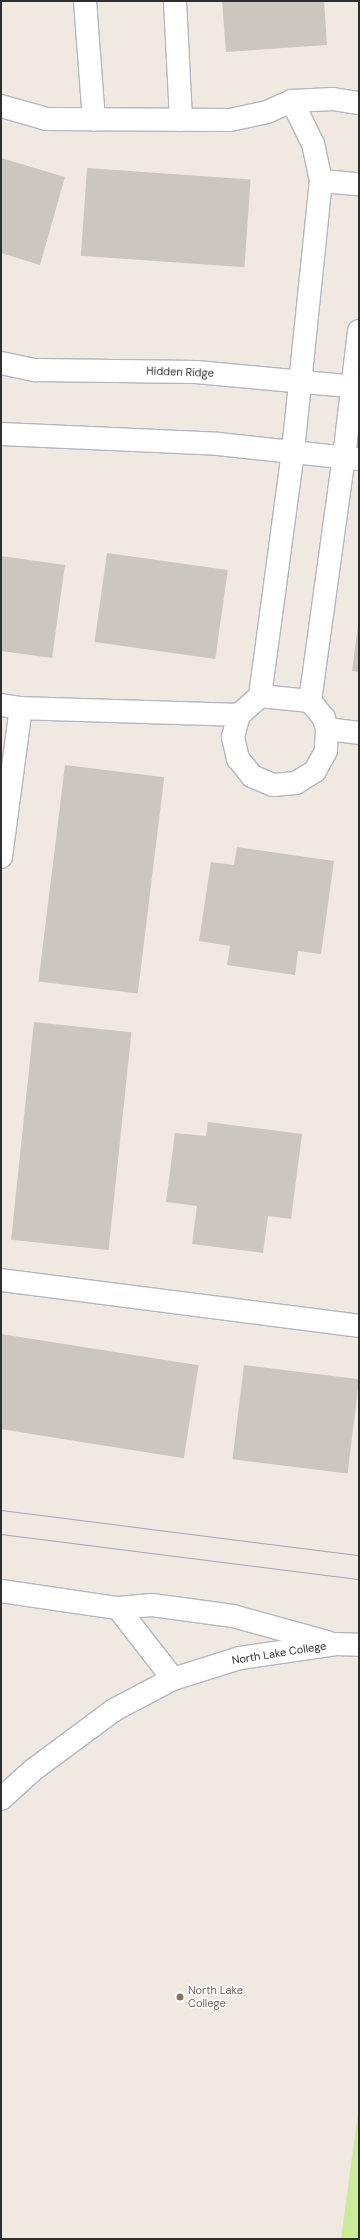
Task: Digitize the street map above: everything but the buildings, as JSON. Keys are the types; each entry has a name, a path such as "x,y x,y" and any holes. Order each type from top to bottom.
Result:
{"street":[{"path":"85,1 94,120"},
{"path":"174,1 181,120"},
{"path":"1,106 47,119 230,120 267,112 292,101 333,100 359,103"},
{"path":"260,696 310,701 324,718 327,729 326,751 315,771 296,783 273,785 252,776 238,759 233,736 239,715 260,696 293,451 321,181 313,144 292,101"},
{"path":"321,181 359,184"},
{"path":"310,701 352,458 359,332"},
{"name":"Hidden Ridge","path":"1,363 34,370 196,372 356,386"},
{"path":"1,434 218,444 352,458"},
{"path":"1,857 11,706 239,715"},
{"path":"327,729 359,733"},
{"path":"1,1280 359,1326"},
{"path":"1,1591 118,1608 152,1605 234,1616 336,1644"},
{"path":"118,1608 173,1679"},
{"name":"North Lake College","path":"1,1799 33,1770 114,1710 173,1679 240,1658 336,1644 359,1645"}],"green space":[{"path":"359,2105 359,2239 341,2239"}],"tram line":[{"path":"1,1510 359,1555"},
{"path":"1,1534 359,1579"}],"place":[{"name":"North Lake College","path":"180,1997"}]}
